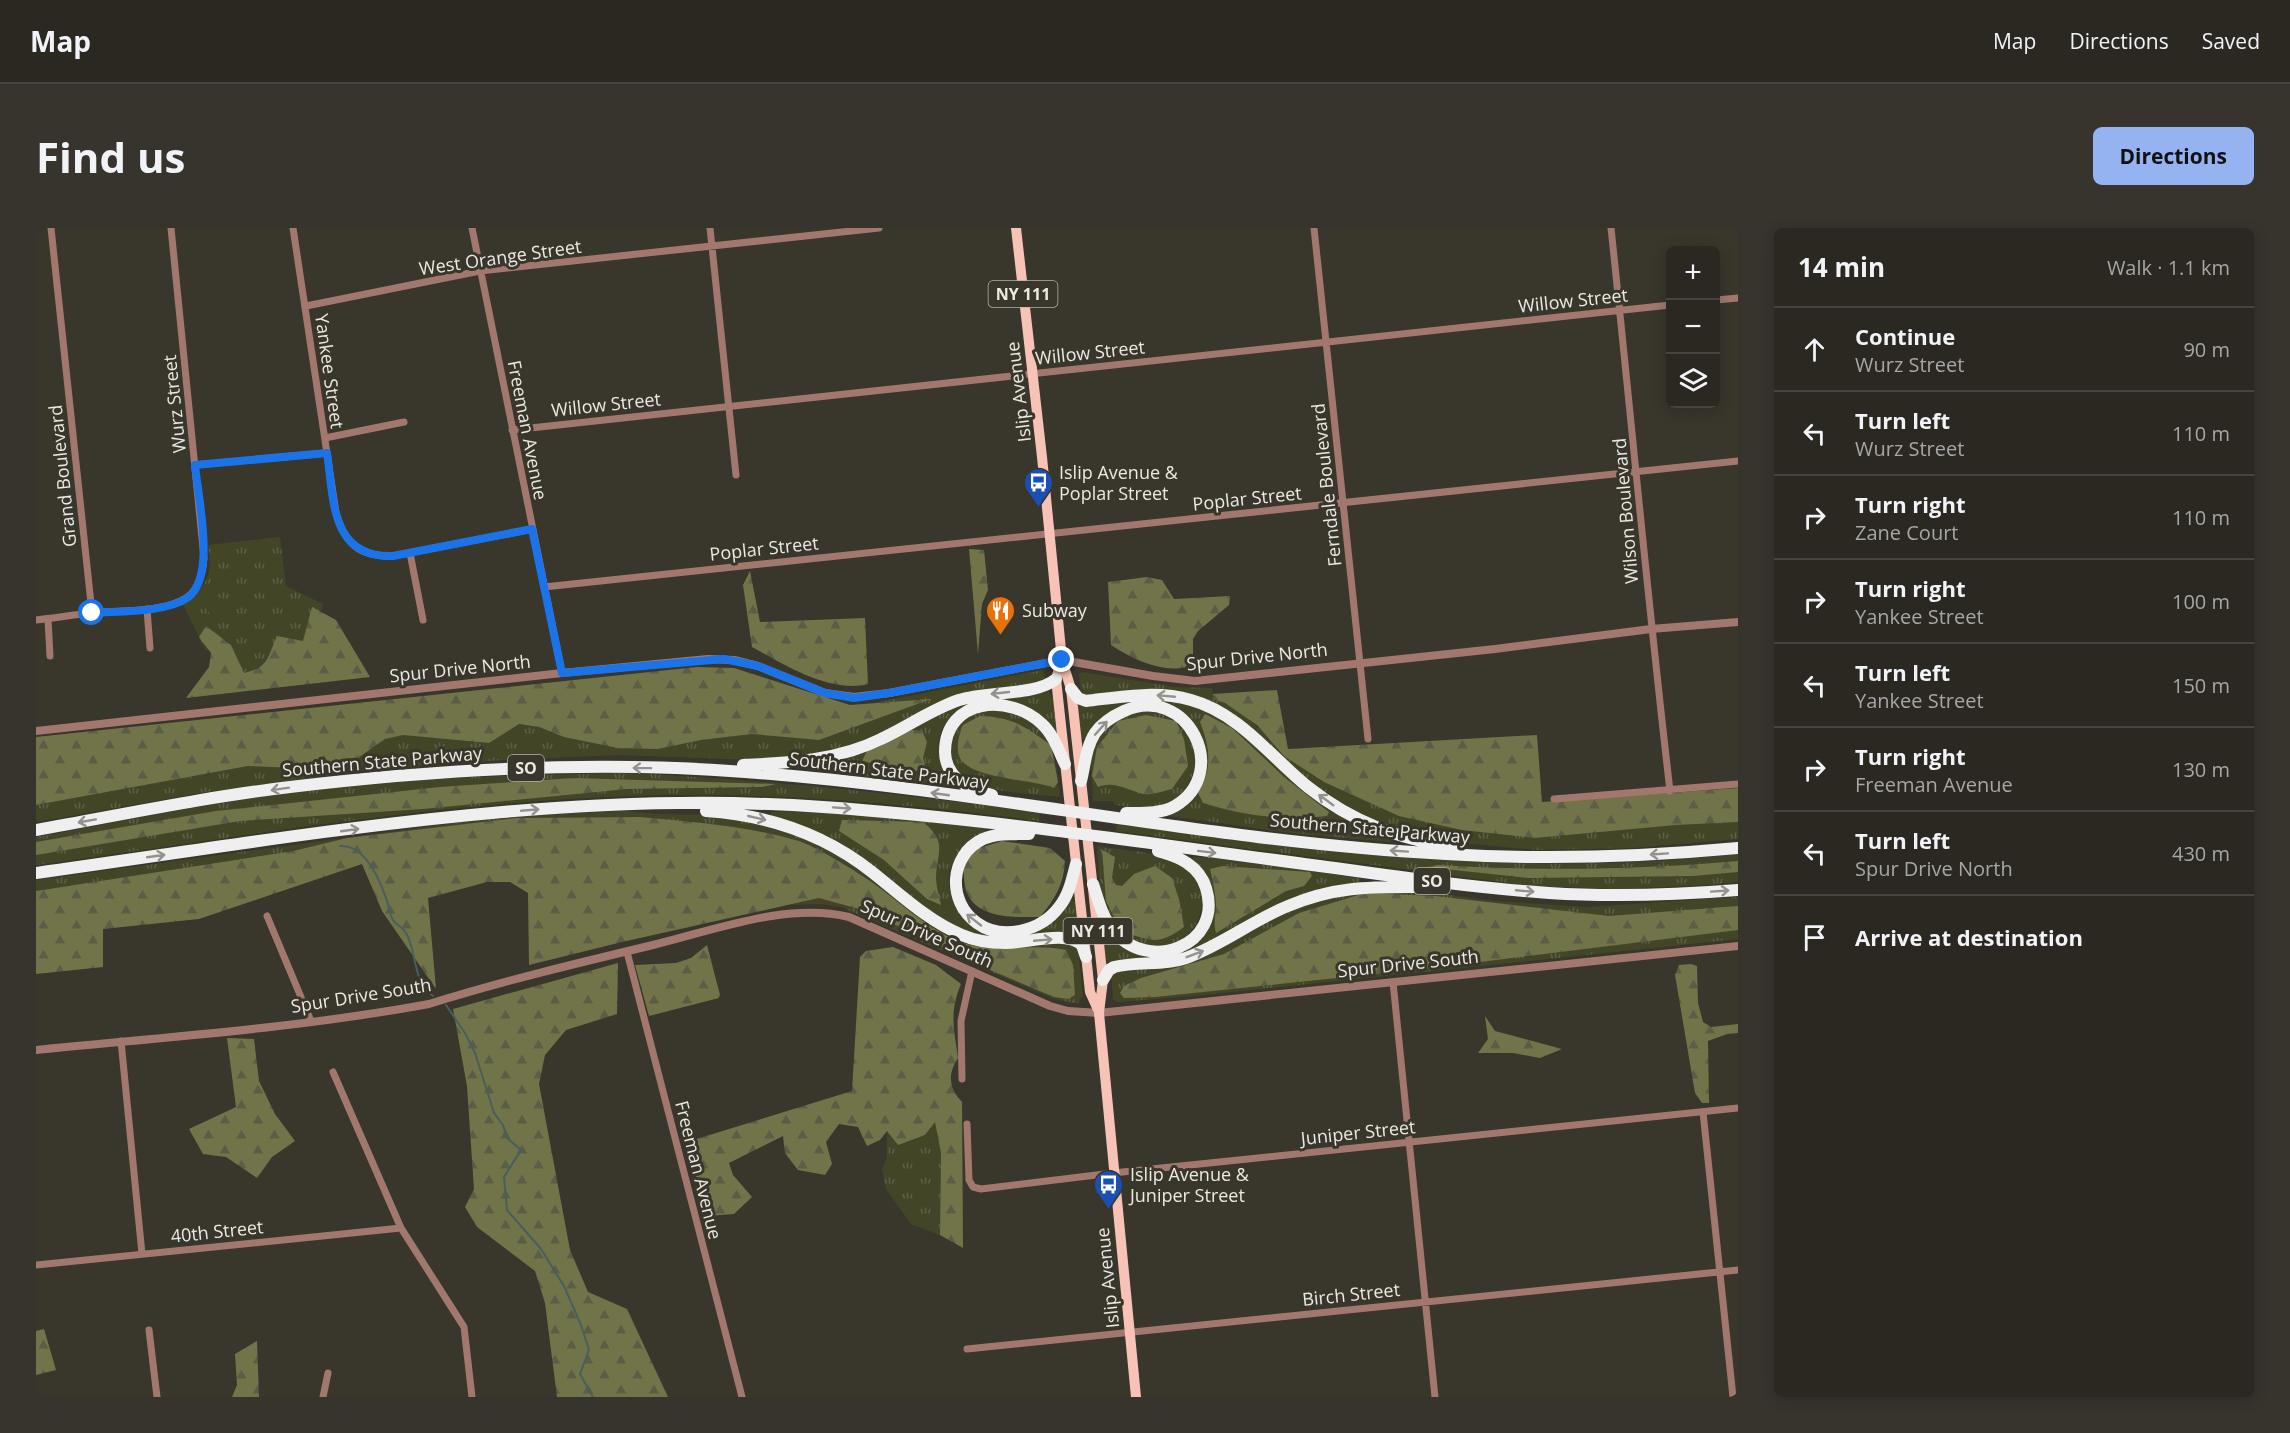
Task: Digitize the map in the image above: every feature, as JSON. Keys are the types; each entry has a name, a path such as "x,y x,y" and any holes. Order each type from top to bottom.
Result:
{"highway":[{"path":"676,768 776,764 847,752 880,740 959,700 986,694 1040,688 1056,679"},
{"path":"1071,689 1078,698 1086,701 1142,694 1170,695 1193,700 1218,711 1240,726 1307,787 1358,820 1413,841 1499,856"},
{"path":"1019,804 971,788 959,781 950,771 945,759 945,744 948,731 956,719 968,710 983,706 999,705 1017,708 1033,715 1044,726 1065,764"},
{"path":"1081,781 1089,747 1095,733 1106,721 1133,707 1149,705 1181,716 1191,727 1197,741 1201,755 1196,784 1175,806 1158,812 1093,814"},
{"name":"Southern State Parkway","path":"36,830 274,789 371,778 522,768 676,768 800,776 1314,843 1446,854 1624,856 1738,848"},
{"name":"SO","path":"36,873 395,823 615,804 746,803 817,806 970,820 1484,887 1551,893 1675,894 1738,890"},
{"path":"615,804 725,812 787,826 818,838 844,853 942,926 963,936 983,942 1007,943 1069,937 1082,945 1086,957"},
{"path":"1058,832 997,835 982,839 962,858 955,886 958,900 966,914 977,924 993,931 1022,931 1037,926 1059,908 1067,895 1076,864"},
{"path":"1093,884 1105,919 1113,931 1125,942 1138,949 1153,953 1168,952 1183,947 1196,937 1209,911 1209,897 1197,870 1171,855 1128,842"},
{"path":"1103,980 1109,970 1114,967 1163,963 1195,954 1287,906 1345,888 1484,887"}],"main road":[{"name":"Islip Avenue","path":"1016,228 1062,660 1071,689 1103,980 1099,1013 1136,1397"},
{"name":"Islip Avenue","path":"1062,660 1056,679 1067,786 1090,992 1099,1013"}],"street":[{"name":"Grand Boulevard","path":"51,228 92,613"},
{"name":"Wurz Street","path":"36,620 147,609 177,603 188,598 203,573 204,558 171,228"},
{"name":"Yankee Street","path":"293,228 336,513 346,538 359,549 380,556 410,553 532,529"},
{"name":"Freeman Avenue","path":"472,228 562,673"},
{"path":"710,228 736,476"},
{"name":"West Orange Street","path":"306,306 480,271 879,228"},
{"name":"Ferndale Boulevard","path":"1314,228 1368,739"},
{"name":"Wilson Boulevard","path":"1611,228 1638,473 1651,629 1670,791"},
{"path":"1720,300 1738,298"},
{"name":"Willow Street","path":"512,430 1666,305"},
{"path":"325,438 404,423"},
{"path":"195,465 327,453"},
{"name":"Poplar Street","path":"544,587 1738,461"},
{"path":"410,553 423,620"},
{"path":"147,609 150,648"},
{"path":"48,619 50,656"},
{"name":"Spur Drive North","path":"36,731 562,673 724,659 758,666 825,693 854,698 1062,660 1195,681 1495,649 1651,629 1738,622"},
{"path":"1554,798 1670,791 1738,784"},
{"name":"Spur Drive South","path":"36,1050 311,1021 429,1004 778,914 796,912 828,912 865,922 1050,1006 1068,1011 1099,1013 1738,946"},
{"path":"267,916 311,1021"},
{"name":"Freeman Avenue","path":"627,952 742,1397"},
{"path":"962,1078 961,1021 972,971"},
{"path":"1393,982 1435,1397"},
{"path":"121,1041 142,1254"},
{"path":"333,1072 401,1228 464,1327 472,1397"},
{"name":"Juniper Street","path":"967,1124 969,1180 973,1187 981,1189 1113,1173 1738,1108"},
{"path":"1703,1112 1733,1397"},
{"name":"40th Street","path":"36,1265 401,1228"},
{"name":"Birch Street","path":"967,1349 1738,1269"},
{"path":"150,1330 157,1397"},
{"path":"323,1397 328,1373"}],"green space":[{"path":"280,537 286,586 323,604 301,669 273,644 263,664 243,673 231,645 225,639 206,651 183,604 203,586 209,572 208,545"},
{"path":"969,549 984,550 988,590 982,604 978,654"},
{"path":"750,571 760,622 865,618 868,684 838,685 807,676 752,647 743,585"},
{"path":"1147,577 1162,580 1174,599 1230,596 1229,605 1198,631 1193,639 1193,666 1160,667 1140,661 1111,645 1108,582"},
{"path":"218,596 230,607 216,620 205,608"},
{"path":"312,607 336,620 370,677 186,698 209,667 211,653 199,637 206,626 231,645 244,673 258,668 266,661 277,636 303,641"},
{"path":"697,667 734,668 850,705 931,699 819,740 752,734 701,740 658,749 618,748 564,737 539,727 519,724 489,743 403,735 385,739 349,764 296,768 248,766 36,805 36,737"},
{"path":"1043,670 1046,682 977,690 847,748 800,758 756,760 619,755 503,760 369,770 206,792 36,822 36,805 249,766 296,768 349,764 385,738 403,735 489,743 519,724 539,727 564,737 658,749 701,740 752,734 819,740 928,700 868,704"},
{"path":"1082,672 1176,687 1212,688 1215,700 1245,715 1284,756 1535,838 1676,825 1738,822 1738,839 1632,848 1536,850 1430,840 1397,831 1338,804 1192,696 1087,697 1081,695 1079,674"},
{"path":"1048,690 1052,698 1054,697 1061,751 1048,725 1036,712 1021,706 986,700 967,705 958,711 945,725 941,734 939,753 944,769 953,782 952,786 803,769 804,764 969,700"},
{"path":"1277,690 1288,749 1537,735 1542,802 1738,788 1738,822 1676,825 1535,838 1462,830 1399,816 1324,782 1284,756 1257,725 1225,703 1215,700 1213,694"},
{"path":"1168,698 1222,717 1295,781 1392,837 1390,842 1290,833 1163,815 1200,783 1196,731 1143,700 1087,740 1080,738 1076,706 1080,703"},
{"path":"1001,707 1031,721 1048,740 1056,764 1060,797 983,787 963,779 955,770 951,760 950,740 956,723 971,713"},
{"path":"1137,710 1162,712 1176,719 1186,729 1193,741 1195,754 1195,767 1190,780 1173,801 1160,807 1137,808 1114,805 1114,801 1093,801 1091,761 1095,748 1093,745 1112,724"},
{"path":"1205,714 1232,728 1284,777 1329,812 1327,816 1296,818 1265,816 1203,803 1198,793 1208,767 1208,749 1200,722"},
{"path":"1146,715 1176,721 1184,739 1188,766 1172,789 1158,793 1144,794 1110,785 1098,787 1092,776 1097,747 1118,721"},
{"path":"980,716 1011,721 1051,745 1058,782 1054,788 989,774 966,765 959,754 959,737 963,725"},
{"path":"912,730 922,731 927,742 923,758 926,770 907,771 862,761 869,747"},
{"path":"628,773 834,788 1040,813 1039,821 835,800 733,795 630,796 555,800 407,814 36,865 36,837 268,796 342,786 423,780"},
{"path":"573,778 776,784 762,787 627,789 423,809 240,821 36,855 36,842 216,811 440,787"},
{"path":"624,811 718,815 764,823 803,836 848,859 958,937 1070,940 1078,947 1083,997 1080,998 1079,1004 1054,999 841,907 821,904 791,905 819,898 866,911 990,970 1054,997 1068,999 1054,947 1012,949 964,943 927,926 867,879 801,842 760,832 641,817 516,818 347,838 293,851 36,891 36,880 447,824 517,816"},
{"path":"771,812 873,816 985,828 985,832 969,843 956,857 949,874 951,894 962,916 1019,935 1068,899 1077,902 1080,933 1013,939 970,934 942,921 864,861 770,816"},
{"path":"641,817 740,828 799,841 852,870 935,929 961,942 987,948 1040,947 1066,950 1073,965 1075,995 1068,999 1054,997 990,970 866,911 819,898 529,965 528,893 510,882 487,882 428,898 436,989 382,911 362,864 199,919 103,929 103,967 36,974 36,891 293,851 347,838 516,818"},
{"path":"842,820 923,822 936,835 938,841 936,880 941,905 927,899 884,860 839,831"},
{"path":"1117,823 1311,849 1471,861 1631,862 1738,854 1738,882 1614,889 1532,886 1116,831"},
{"path":"1002,841 1050,848 1065,861 1058,891 1040,917 1010,917 989,912 973,902 967,893 963,865 976,849"},
{"path":"1097,846 1165,857 1182,864 1195,878 1201,894 1201,910 1195,925 1184,938 1170,945 1152,947 1118,931 1101,895"},
{"path":"1102,850 1115,857 1112,878 1116,885 1122,886 1134,874 1155,866 1172,878 1179,899 1184,927 1167,937 1153,940 1121,931 1106,901"},
{"path":"1194,857 1361,878 1359,883 1304,894 1276,905 1183,954 1109,963 1106,959 1099,925 1104,923 1128,948 1180,950 1209,915 1191,861"},
{"path":"1738,861 1738,872 1693,876 1529,878 1426,867 1438,865 1588,869"},
{"path":"1223,866 1310,872 1312,876 1304,886 1286,891 1216,933 1216,904 1210,869"},
{"path":"1411,890 1495,901 1587,907 1738,897 1738,939 1193,996 1118,1002 1113,1000 1111,972 1179,963 1270,916 1340,893"},
{"path":"1365,893 1435,896 1609,916 1738,906 1738,930 1432,968 1155,997 1124,998 1120,993 1124,986 1141,978 1224,954 1299,913"},
{"path":"707,945 719,998 649,1016 635,965 676,963 691,958"},
{"path":"893,947 936,965 961,984 954,1012 958,1058 952,1070 951,1081 954,1092 962,1102 963,1248 940,1235 941,1153 935,1122 925,1135 898,1145 887,1131 880,1140 867,1146 858,1127 839,1124 826,1142 832,1164 825,1175 798,1170 785,1153 783,1136 729,1163 733,1175 752,1197 734,1214 707,1216 692,1162 690,1141 852,1091 860,957 866,951"},
{"path":"618,963 617,1014 566,1030 545,1055 539,1084 570,1250 588,1292 627,1309 668,1397 557,1397 545,1303 535,1271 477,1227 465,1207 474,1189 467,1086 453,1009"},
{"path":"1679,965 1697,966 1698,1003 1703,1022 1711,1027 1738,1024 1738,1033 1727,1034 1708,1041 1709,1103 1702,1103 1695,1093 1675,975"},
{"path":"1485,1016 1495,1031 1562,1049 1540,1058 1513,1053 1478,1053 1488,1039"},
{"path":"227,1038 254,1039 259,1081 275,1114 295,1141 272,1157 257,1178 226,1157 203,1154 189,1129 236,1107"},
{"path":"935,1121 941,1153 940,1235 911,1224 886,1189 882,1169 887,1158 887,1131 925,1136"},
{"path":"44,1329 56,1370 36,1375 36,1331"},
{"path":"257,1341 259,1397 232,1397 237,1385 235,1354"}],"waterway":[{"path":"340,846 356,850 375,872 392,918 405,931 409,940 421,982 433,996"},
{"path":"446,1005 475,1053 494,1113 503,1125 507,1138 521,1150 504,1177 507,1210 541,1249 564,1286 589,1350 580,1374 593,1397"}],"place":[{"name":"Islip Avenue & Poplar Street","path":"1038,508"},
{"name":"Subway","path":"1001,636"},
{"name":"Islip Avenue & Juniper Street","path":"1109,1210"}],"route":[{"path":"92,613 165,606 188,598 196,588 203,573 204,558 195,465 327,453 336,513 341,528 353,546 365,552 380,556 393,556 532,529 562,673 724,659 758,666 825,693 854,698 1062,660"}]}
